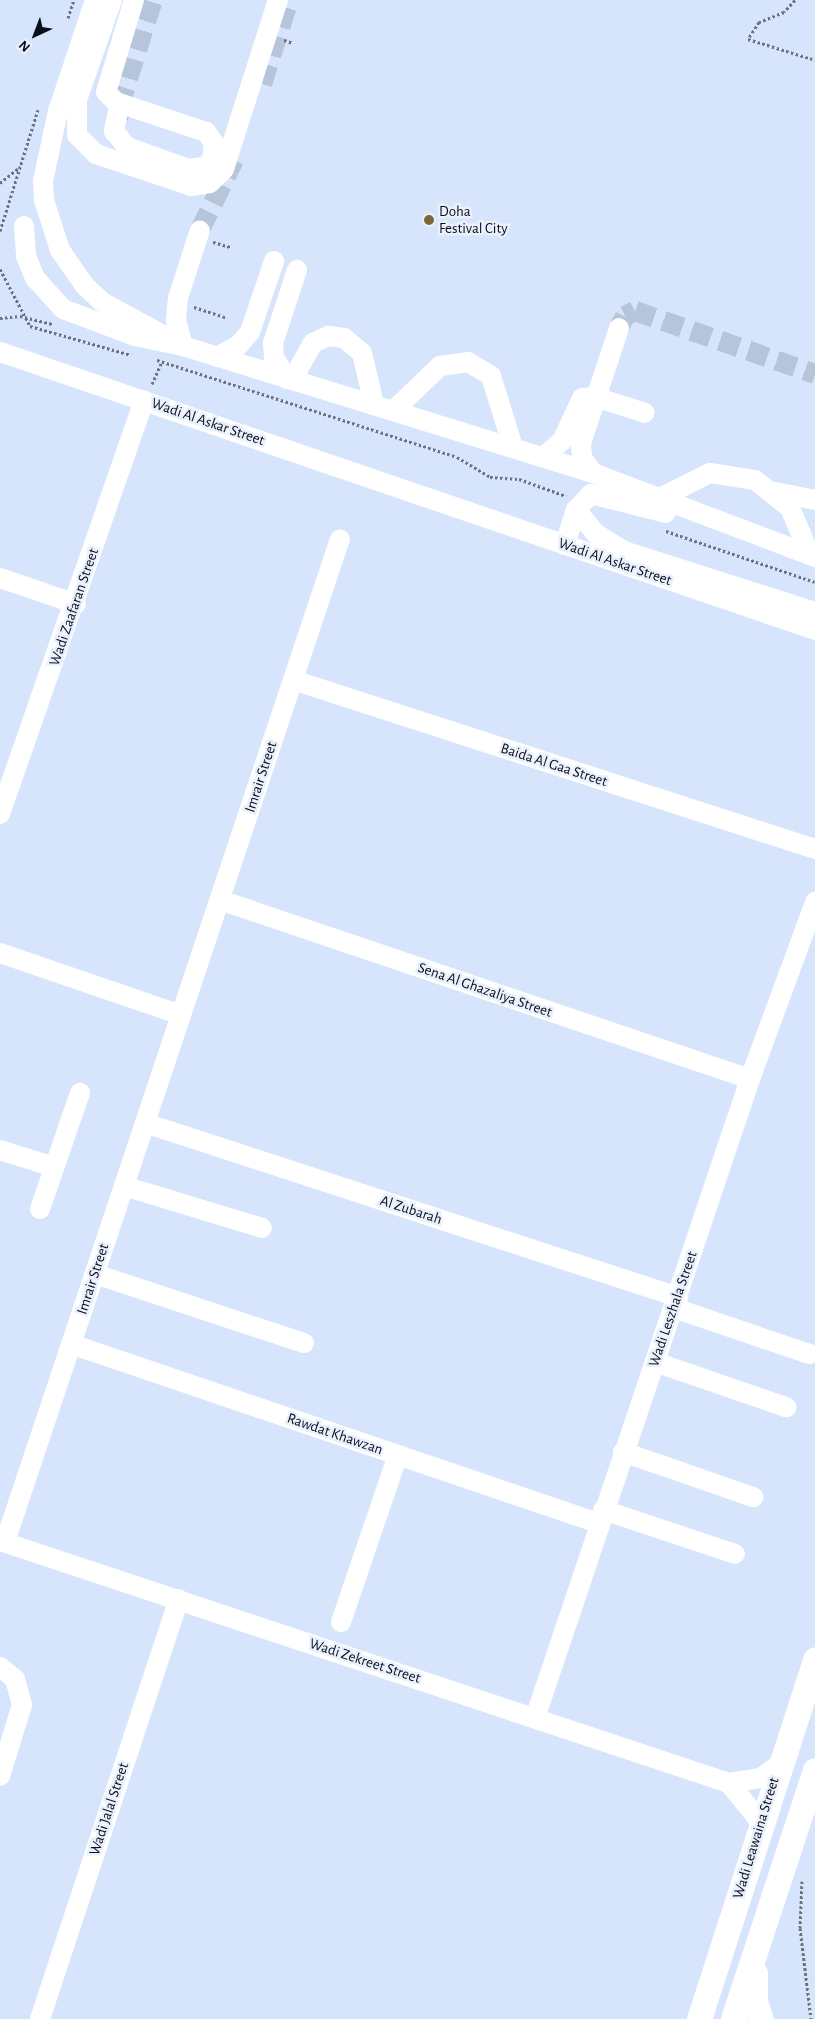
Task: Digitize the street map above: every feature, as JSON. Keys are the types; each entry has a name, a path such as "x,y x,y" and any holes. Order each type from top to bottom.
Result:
{"main road":[{"name":"Wadi Leawaina Street","path":"699,2019 762,1824 778,1765 815,1658"},
{"path":"733,2019 815,1770"},
{"path":"754,1954 755,2001 761,2019"}],"street":[{"path":"95,0 56,120 45,164 44,200 60,250 85,286 122,314 183,346"},
{"path":"112,0 77,100 78,135 96,154 191,186 210,183 224,170 278,0"},
{"path":"119,107 114,131 127,147 188,169 204,167 212,160 214,143 206,132 116,102 106,92 134,0"},
{"path":"24,226 26,256 35,278 63,309 135,336 183,346 543,456 699,512 813,556"},
{"path":"183,346 176,320 178,298 200,230"},
{"path":"217,357 239,345 250,332 274,262"},
{"path":"290,379 274,357 273,344 297,270"},
{"path":"593,473 582,458 580,443 619,328"},
{"path":"290,379 313,343 328,336 344,338 362,353 374,404"},
{"name":"Wadi Al Askar Street","path":"0,352 416,494 438,496 815,630"},
{"path":"394,410 440,366 468,362 491,376 498,388 513,447"},
{"path":"543,456 562,441 578,401 595,398 645,413"},
{"name":"Wadi Zaafaran Street","path":"0,814 76,604 144,400"},
{"path":"660,498 698,478 723,472 756,480 775,492 790,508 813,556"},
{"path":"775,492 815,500"},
{"path":"566,540 579,506 599,494 675,515 699,512"},
{"path":"579,506 595,533 625,552"},
{"name":"Imrair Street","path":"2,1542 95,1274 340,539"},
{"name":"Wadi Al Askar Street","path":"566,540 625,552 815,612"},
{"path":"0,578 76,604"},
{"name":"Baida Al Gaa Street","path":"293,680 815,849"},
{"name":"Sena Al Ghazaliya Street","path":"220,900 750,1079"},
{"name":"Wadi Leszhala Street","path":"535,1718 601,1517 676,1303 750,1079 815,902"},
{"path":"0,953 181,1015"},
{"path":"40,1209 80,1093"},
{"name":"Al Zubarah","path":"145,1122 676,1303 809,1354"},
{"path":"0,1150 54,1168"},
{"path":"124,1186 262,1228"},
{"path":"95,1274 304,1342"},
{"name":"Rawdat Khawzan","path":"71,1344 398,1455 601,1517 735,1554"},
{"path":"655,1362 786,1407"},
{"path":"623,1452 753,1497"},
{"path":"341,1622 398,1455"},
{"name":"Wadi Zekreet Street","path":"2,1542 179,1599 729,1783 756,1780 778,1765"},
{"name":"Wadi Jalal Street","path":"40,2019 179,1599"},
{"path":"0,1667 15,1679 22,1705 0,1776"},
{"path":"729,1783 762,1824"}],"path":[{"path":"795,0 784,12 759,22 748,39 815,60"},
{"path":"0,183 20,167"},
{"path":"206,250 209,241 231,246"},
{"path":"0,269 26,322 64,338 122,354 139,352 94,336"},
{"path":"192,296 190,306 227,318"},
{"path":"0,318 20,316 57,325"},
{"path":"147,356 457,457 490,477 519,479 579,506"},
{"path":"144,400 162,362"},
{"path":"656,527 815,582"},
{"path":"803,1876 800,1928 811,2019"}],"tunnel":[{"path":"131,111 119,107 153,0"},
{"path":"262,84 289,0"},
{"path":"200,230 234,160"},
{"path":"619,328 625,316 635,311 815,374"}],"place":[{"name":"Doha Festival City","path":"429,220"}]}
